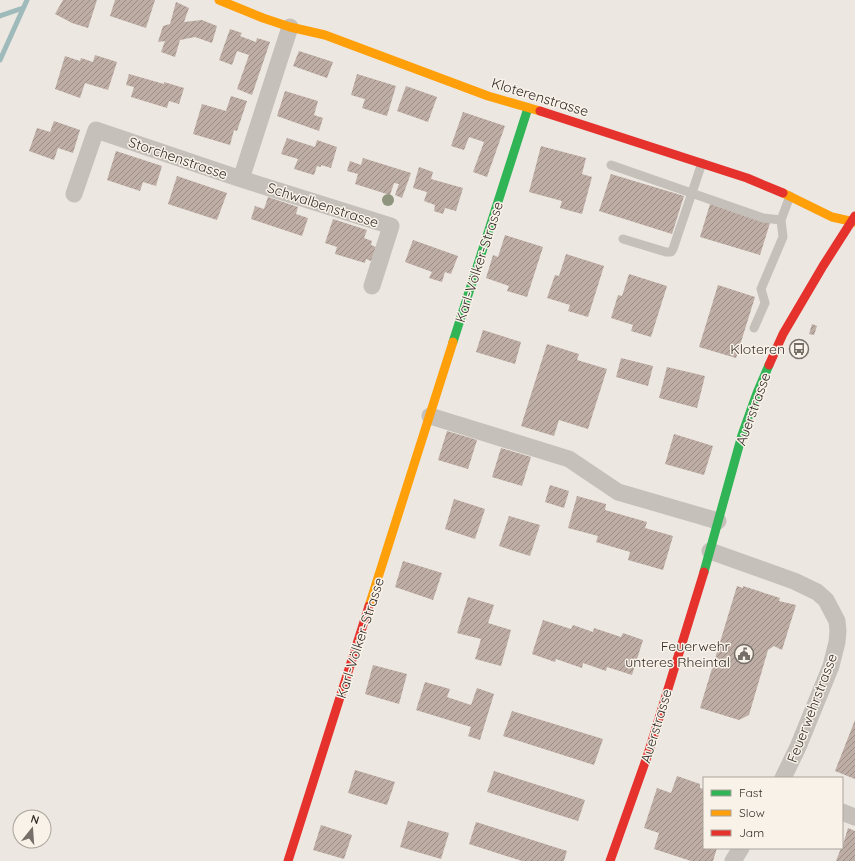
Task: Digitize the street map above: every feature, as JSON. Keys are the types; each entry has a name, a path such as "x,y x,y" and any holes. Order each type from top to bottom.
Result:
{"street":[{"name":"Kloterenstrasse","path":"219,0 263,18 325,35 488,96 747,178 790,196 832,217 854,220"},
{"name":"Storchenstrasse","path":"74,194 96,130 242,179 290,26"},
{"name":"Karl-Völker-Strasse","path":"288,861 528,108"},
{"name":"Schwalbenstrasse","path":"242,179 391,226 372,286"},
{"name":"Auerstrasse","path":"610,861 648,754 710,551 742,435 757,393 783,334 819,272 854,220"},
{"path":"430,416 569,459 618,492 718,520"},
{"name":"Feuerwehrstrasse","path":"710,551 794,581 817,592 826,600 837,621 837,642 831,666 798,748 784,777"},
{"path":"843,812 855,817"},
{"path":"733,861 740,849"}],"lane":[{"path":"623,239 666,252 671,252 702,163"},
{"path":"611,165 762,218 781,220"},
{"path":"754,328 765,303 761,290 783,237 781,220 790,196"}],"building":[{"path":"63,0 97,0 88,28 72,23 55,14"},
{"path":"115,0 155,0 146,28 110,16"},
{"path":"176,2 189,8 184,22 202,20 217,26 212,43 195,37 180,40 175,57 161,52 165,41 158,42 163,26 170,24"},
{"path":"230,29 242,33 240,36 256,42 257,38 270,42 252,95 237,89 249,55 237,51 232,65 219,60"},
{"path":"299,51 333,62 327,78 293,66"},
{"path":"95,55 117,62 108,90 85,83 80,98 55,89 65,56 80,61 81,58 93,62"},
{"path":"129,74 184,88 179,104 169,101 167,108 131,97 134,87 126,85"},
{"path":"357,74 396,86 387,116 362,108 365,99 351,95"},
{"path":"406,86 437,97 428,122 397,111"},
{"path":"285,91 318,101 314,115 323,118 319,131 277,116"},
{"path":"231,96 247,101 237,131 234,130 230,145 193,134 202,104 226,111"},
{"path":"463,112 505,126 487,177 473,172 484,142 469,137 464,150 451,146"},
{"path":"54,121 80,130 73,153 58,148 54,160 29,151 37,128 50,132"},
{"path":"287,138 315,147 317,140 337,147 331,168 321,165 321,167 317,166 314,175 294,169 298,159 281,154"},
{"path":"541,146 586,158 582,174 592,177 582,214 560,208 562,201 529,192"},
{"path":"116,151 162,166 156,186 143,182 140,191 107,180"},
{"path":"363,158 411,173 402,198 395,195 399,184 394,183 390,195 355,184 358,174 347,171 350,161 361,165"},
{"path":"419,167 433,172 431,179 463,188 456,211 445,208 443,214 434,211 435,205 424,201 427,192 413,188"},
{"path":"611,174 684,196 672,234 599,211"},
{"path":"177,176 227,193 217,220 168,204"},
{"path":"268,197 298,207 296,214 308,218 302,236 251,219 255,206 264,209"},
{"path":"710,204 770,223 760,255 700,237"},
{"path":"333,219 367,230 364,238 372,241 371,245 376,247 371,261 366,259 365,263 335,254 337,247 325,243"},
{"path":"505,235 543,247 527,297 507,291 509,286 486,278 493,255 498,257"},
{"path":"413,240 458,256 451,274 445,272 442,282 429,278 432,272 405,262"},
{"path":"566,254 604,266 588,317 568,311 570,305 547,298 555,275 559,276"},
{"path":"629,274 667,286 651,337 631,331 633,325 611,318 618,295 622,296"},
{"path":"718,285 755,297 736,358 699,347"},
{"path":"812,324 817,326 814,335 809,334"},
{"path":"483,330 521,342 515,364 476,352"},
{"path":"547,344 579,354 577,360 607,369 588,429 559,420 554,436 521,426"},
{"path":"621,358 653,366 648,386 616,377"},
{"path":"667,367 705,376 697,408 659,398"},
{"path":"447,431 477,440 468,469 438,460"},
{"path":"674,434 713,446 704,475 665,464"},
{"path":"501,448 531,457 522,486 492,477"},
{"path":"550,485 569,491 564,508 545,502"},
{"path":"577,496 606,504 605,510 647,522 645,528 673,536 663,570 628,560 630,552 596,542 598,536 568,528"},
{"path":"454,499 485,509 475,539 445,529"},
{"path":"509,516 540,525 530,556 499,546"},
{"path":"403,561 442,573 433,600 395,587"},
{"path":"737,586 743,588 743,586 780,598 779,601 796,605 782,650 774,646 768,650 749,715 739,720 700,708"},
{"path":"468,597 494,605 488,623 511,630 501,666 475,659 481,639 457,633"},
{"path":"543,620 571,629 573,625 593,632 594,628 621,637 623,633 643,640 632,675 607,667 606,671 583,663 582,668 556,659 555,662 532,654"},
{"path":"373,665 407,674 399,704 365,694"},
{"path":"425,682 450,689 447,697 471,705 477,688 494,694 480,740 468,736 471,727 416,710"},
{"path":"512,711 603,739 594,765 503,736"},
{"path":"855,720 855,779 835,771"},
{"path":"355,770 395,782 387,805 348,793"},
{"path":"494,771 585,800 578,821 487,792"},
{"path":"677,776 700,784 700,788 703,789 703,849 717,849 713,861 691,861 654,849 659,833 644,828 657,788 671,793"},
{"path":"408,821 449,833 441,859 400,847"},
{"path":"476,822 567,851 564,861 522,861 469,844"},
{"path":"321,825 352,835 344,859 313,850"},
{"path":"848,828 855,831 855,861 836,861 841,849 843,849"}],"waterway":[{"path":"0,60 27,0"},
{"path":"0,16 23,8"}],"traffic: fast":[{"path":"453,342 528,108"},
{"path":"704,572 742,435 769,365"}],"traffic: slow":[{"path":"219,0 290,27 325,35 488,96 540,111"},
{"path":"783,193 832,217 855,222"},
{"path":"369,606 453,342"}],"traffic: jam":[{"path":"540,111 747,178 783,193"},
{"path":"769,365 783,334 823,266 855,216"},
{"path":"610,861 648,754 704,572"},
{"path":"288,861 369,606"}],"place":[{"name":"Kloteren","path":"799,349"},
{"name":"Feuerwehr unteres Rheintal","path":"744,654"}]}
